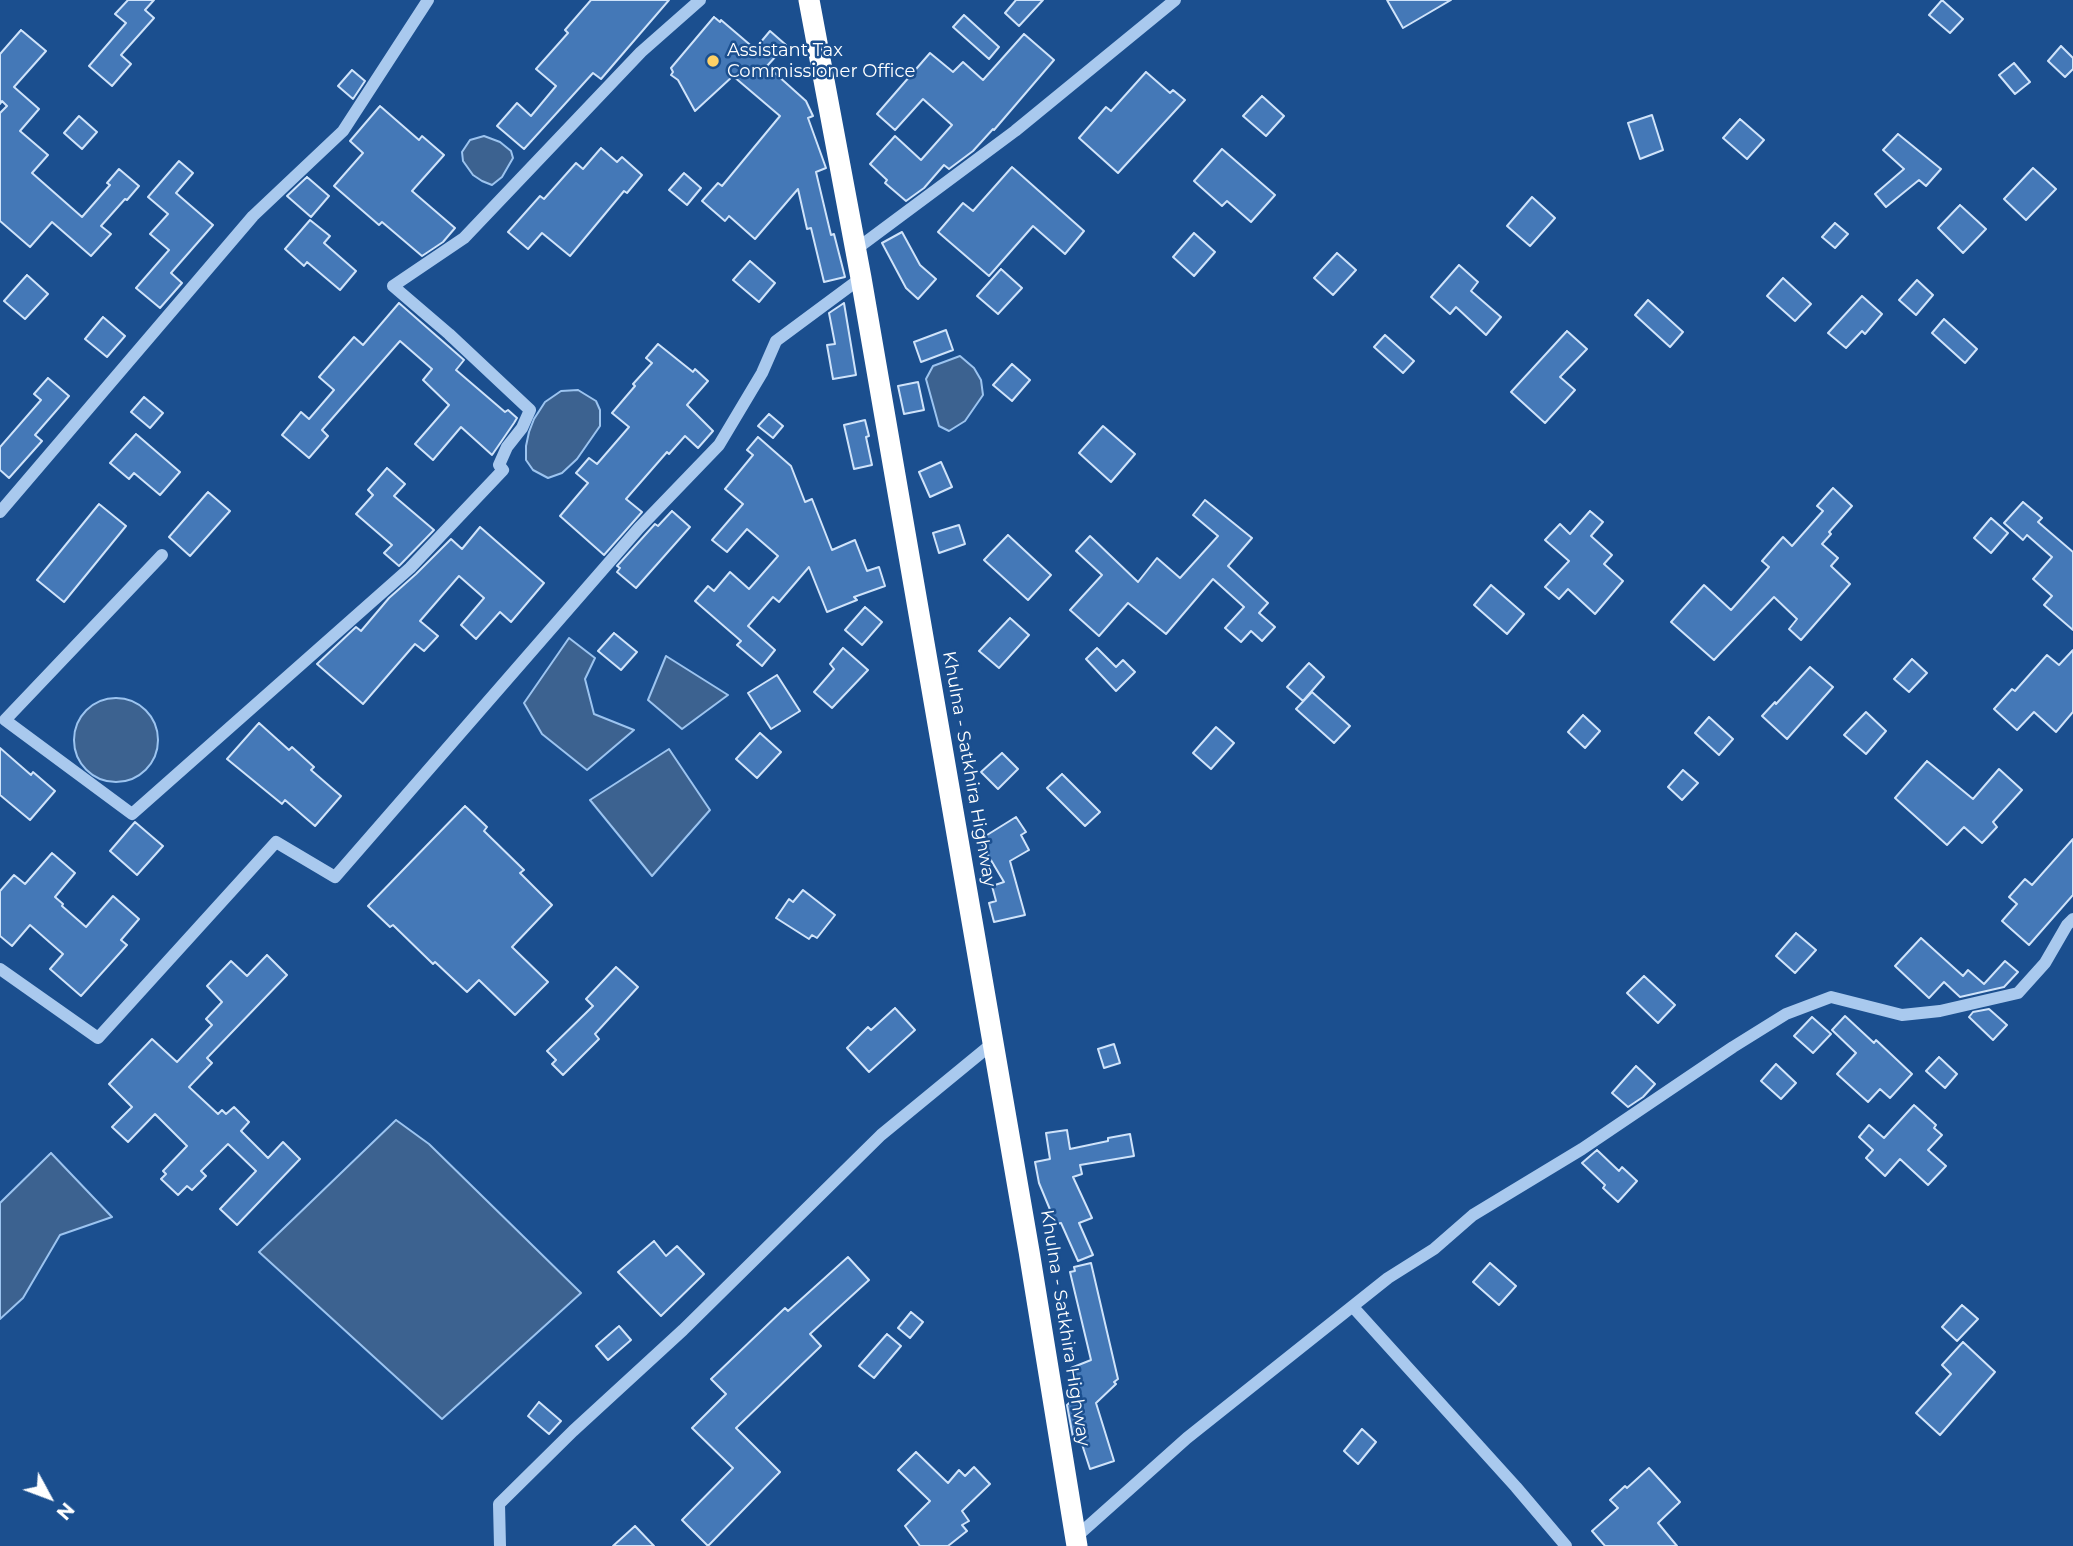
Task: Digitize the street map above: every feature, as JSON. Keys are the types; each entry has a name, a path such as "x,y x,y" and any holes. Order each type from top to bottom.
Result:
{"highway":[{"name":"Khulna - Satkhira Highway","path":"809,0 861,278 1030,1251 1076,1541"}],"street":[{"path":"0,512 253,216 344,131 428,0"},
{"path":"162,555 5,720 132,814 410,568 503,470 499,465 507,447 522,428 530,410 393,286 464,237 641,52 699,0"},
{"path":"855,250 1015,131 1175,0"},
{"path":"0,969 98,1038 276,842 335,877 639,528 719,445 762,373 776,341 861,278"},
{"path":"1076,1541 1187,1438 1388,1278 1434,1249 1473,1215 1582,1149 1732,1047 1786,1014 1831,997 1902,1015 1940,1011 2018,993 2045,963 2073,919"},
{"path":"500,1546 499,1504 573,1431 683,1330 881,1135 993,1043"},
{"path":"1353,1307 1517,1487 1566,1546"}],"water":[{"path":"484,136 500,142 511,151 513,158 502,177 492,185 473,175 463,161 462,152 470,140"},
{"path":"960,356 974,368 981,380 983,395 965,421 949,431 939,426 926,379 933,366"},
{"path":"578,390 596,401 600,410 600,426 577,459 562,473 548,478 533,470 526,460 529,432 545,402 561,391"},
{"path":"569,638 595,658 585,679 594,714 634,730 587,770 542,734 524,703"},
{"path":"666,656 728,695 682,729 648,700"},
{"path":"116,698 132,701 146,710 155,724 158,740 155,756 146,770 132,779 116,782 100,779 86,770 77,756 74,740 77,724 86,710 100,701"},
{"path":"669,749 710,810 652,876 590,800"},
{"path":"396,1120 429,1144 581,1293 442,1419 259,1252"},
{"path":"51,1153 112,1217 60,1235 23,1298 0,1319 0,1203"}],"building":[{"path":"128,0 154,0 145,10 154,18 121,55 131,64 112,86 89,66 126,23 115,14"},
{"path":"591,0 669,0 601,79 593,73 524,149 497,126 517,103 531,116 556,86 536,69 568,33 565,30"},
{"path":"1016,0 1043,0 1019,26 1005,13"},
{"path":"1387,0 1451,0 1403,28"},
{"path":"1942,0 1963,19 1950,33 1929,15"},
{"path":"964,15 999,47 989,59 953,27"},
{"path":"714,17 755,49 770,31 786,45 767,66 806,101 813,116 808,118 826,168 816,172 831,235 834,234 845,277 824,282 811,228 807,229 798,189 755,239 729,216 725,221 702,201 718,183 722,186 780,116 733,76 695,111 678,80 671,75 671,68"},
{"path":"21,30 46,51 14,87 39,109 20,131 48,155 32,173 82,217 110,185 107,183 119,169 139,186 101,226 111,234 91,256 52,222 30,247 0,221 0,113 7,106 2,101 0,104 0,54"},
{"path":"1024,34 1054,60 973,151 949,169 944,165 924,188 906,201 885,183 887,180 870,164 895,136 921,160 952,125 923,99 895,130 877,114 930,53 953,72 963,62 983,80"},
{"path":"2061,46 2073,58 2073,69 2065,77 2048,61"},
{"path":"2014,63 2030,82 2015,94 1999,75"},
{"path":"352,70 365,81 353,99 338,86"},
{"path":"1146,72 1170,93 1173,90 1185,100 1118,173 1079,138 1106,107 1111,111"},
{"path":"1262,96 1284,116 1266,136 1243,116"},
{"path":"380,106 419,140 422,136 444,155 412,191 455,228 443,242 422,256 382,222 379,225 334,186 363,153 350,141"},
{"path":"1652,115 1663,150 1640,159 1628,123"},
{"path":"79,116 97,132 82,149 64,133"},
{"path":"1740,119 1764,140 1747,159 1723,138"},
{"path":"1898,134 1941,169 1926,186 1919,180 1886,207 1875,194 1904,169 1883,150"},
{"path":"601,148 617,162 622,157 642,175 627,193 624,191 570,256 542,233 528,249 508,232 540,196 544,199 576,163 583,169"},
{"path":"1222,149 1275,195 1251,222 1227,201 1222,206 1194,181"},
{"path":"179,161 193,173 176,193 213,225 171,273 182,283 160,308 136,288 169,250 150,234 168,214 148,197"},
{"path":"1012,167 1084,231 1065,254 1033,226 989,276 938,232 963,203 973,211"},
{"path":"2033,168 2056,189 2026,220 2004,199"},
{"path":"684,173 701,188 687,205 669,190"},
{"path":"307,177 329,196 311,217 287,196"},
{"path":"1532,197 1555,218 1530,246 1507,226"},
{"path":"1960,205 1986,229 1963,253 1938,228"},
{"path":"310,220 330,236 324,243 356,271 340,290 307,262 304,266 285,249"},
{"path":"1835,223 1848,234 1835,248 1822,237"},
{"path":"902,232 920,265 936,279 918,299 906,288 882,243"},
{"path":"1194,233 1215,252 1194,276 1173,257"},
{"path":"1337,253 1356,270 1333,295 1314,278"},
{"path":"750,261 775,283 759,302 733,280"},
{"path":"1459,265 1478,282 1471,291 1501,317 1486,335 1456,307 1450,314 1431,297"},
{"path":"1001,269 1022,288 998,314 977,296"},
{"path":"27,275 48,294 25,319 4,301"},
{"path":"1783,278 1811,304 1795,321 1767,296"},
{"path":"1917,280 1933,295 1916,315 1899,300"},
{"path":"1862,296 1882,314 1865,334 1862,331 1846,348 1828,333"},
{"path":"1648,300 1683,332 1670,347 1635,315"},
{"path":"399,303 464,360 456,370 505,412 508,410 517,418 492,455 461,427 433,460 415,444 449,405 423,380 432,369 400,341 322,430 328,436 309,458 282,435 301,412 309,419 334,390 319,377 354,337 363,345"},
{"path":"844,303 856,375 833,379 827,345 835,344 829,313"},
{"path":"103,317 125,336 107,357 85,339"},
{"path":"1944,319 1977,349 1965,363 1932,333"},
{"path":"946,330 953,350 921,362 914,342"},
{"path":"1567,331 1587,349 1560,377 1575,390 1545,423 1511,392"},
{"path":"1385,335 1414,361 1403,373 1374,347"},
{"path":"658,344 708,381 687,405 713,431 698,448 685,436 669,454 667,452 626,499 642,512 604,555 560,516 588,483 576,473 589,458 597,464 629,427 612,413 652,363 646,358"},
{"path":"1012,364 1030,380 1012,401 993,385"},
{"path":"48,378 69,396 35,435 42,441 9,478 0,470 0,447 41,400 34,394"},
{"path":"918,382 924,410 904,414 898,386"},
{"path":"144,397 163,413 150,428 131,412"},
{"path":"769,414 783,426 773,438 758,426"},
{"path":"865,420 872,465 854,469 844,425"},
{"path":"1103,426 1135,454 1111,482 1079,453"},
{"path":"136,434 180,472 160,495 134,473 129,479 110,463"},
{"path":"758,437 791,466 805,502 812,499 832,550 855,540 867,571 879,567 885,586 854,597 857,600 827,612 809,567 779,602 773,597 748,626 775,650 762,666 737,645 741,641 695,601 708,586 714,591 730,572 749,589 778,556 747,529 727,552 712,540 743,504 725,489 753,455 747,450"},
{"path":"941,462 952,487 930,497 919,472"},
{"path":"387,468 405,484 394,496 434,530 399,566 384,553 392,545 356,514 373,495 368,490"},
{"path":"1833,488 1852,506 1822,544 1838,558 1831,566 1850,584 1801,640 1789,629 1797,619 1774,597 1714,660 1671,622 1704,585 1731,610 1769,567 1762,561 1783,537 1792,546 1823,511 1817,506"},
{"path":"208,492 230,511 190,556 169,537"},
{"path":"1205,500 1252,538 1228,566 1268,603 1259,613 1275,627 1262,641 1251,631 1241,642 1225,628 1244,607 1213,579 1166,634 1128,603 1099,636 1070,610 1102,575 1076,551 1090,536 1138,582 1157,558 1180,578 1218,536 1193,515"},
{"path":"2023,502 2042,518 2038,522 2073,552 2073,630 2044,605 2052,596 2033,579 2052,557 2027,535 2023,540 2004,523"},
{"path":"99,504 126,526 64,602 37,580"},
{"path":"672,511 690,527 636,588 617,572 620,568 617,566 655,524 658,526"},
{"path":"1590,511 1603,522 1591,536 1612,555 1604,564 1623,581 1595,614 1568,589 1559,599 1545,587 1569,561 1545,540 1560,524 1570,534"},
{"path":"1991,518 2008,533 1991,553 1974,538"},
{"path":"959,525 965,544 939,553 933,533"},
{"path":"480,527 544,583 511,622 500,612 476,639 461,625 484,598 459,576 420,621 438,636 424,651 415,644 363,704 317,664 356,627 361,631 389,598 451,539 462,549"},
{"path":"1008,535 1051,575 1028,600 984,560"},
{"path":"1491,585 1524,614 1507,634 1474,605"},
{"path":"865,607 882,622 862,645 845,630"},
{"path":"1010,618 1029,635 999,668 979,651"},
{"path":"614,633 637,652 621,670 598,651"},
{"path":"843,648 868,670 832,708 814,692 834,669 830,664"},
{"path":"1097,648 1116,667 1123,660 1135,672 1116,691 1086,659"},
{"path":"2073,650 2073,712 2056,732 2034,712 2017,730 1994,709 2012,689 2015,691 2047,655 2059,665"},
{"path":"1912,659 1927,673 1909,692 1894,679"},
{"path":"1309,663 1324,677 1303,701 1287,687"},
{"path":"1810,667 1833,687 1787,739 1762,716"},
{"path":"777,675 800,711 771,729 748,693"},
{"path":"1312,692 1350,726 1334,743 1296,709"},
{"path":"1866,712 1886,731 1866,754 1844,735"},
{"path":"1583,715 1600,731 1585,748 1568,732"},
{"path":"1709,717 1733,739 1719,755 1695,733"},
{"path":"259,723 289,750 292,747 314,767 311,770 341,796 315,826 285,800 282,804 227,759"},
{"path":"1216,727 1234,743 1211,769 1193,753"},
{"path":"760,733 781,752 757,778 736,759"},
{"path":"0,748 31,775 33,772 55,791 30,820 0,795"},
{"path":"1002,753 1018,769 998,789 981,772"},
{"path":"1927,761 1973,799 1999,769 2022,790 1993,822 1997,827 1982,843 1964,827 1947,845 1895,798"},
{"path":"1683,770 1698,783 1682,800 1668,787"},
{"path":"1062,774 1100,812 1085,826 1047,788"},
{"path":"465,806 487,827 484,831 524,870 520,873 552,905 512,947 548,982 515,1015 479,980 467,992 368,906"},
{"path":"1016,817 1026,832 1021,835 1029,850 1010,861 1025,915 994,922 989,903 996,901 992,886 1004,882 979,840"},
{"path":"135,822 163,846 137,875 110,851"},
{"path":"2073,839 2073,895 2029,945 2002,921 2017,904 2009,897 2025,879 2032,885"},
{"path":"52,853 75,873 55,897 86,927 113,896 139,919 121,940 127,945 81,996 50,969 63,954 30,925 12,946 0,936 0,891 14,875 25,884"},
{"path":"803,890 835,915 817,938 812,935 809,939 776,918 789,899 793,902"},
{"path":"1796,933 1816,950 1795,973 1776,956"},
{"path":"1921,938 1963,976 1968,970 1984,984 2005,961 2018,972 2004,987 1960,997 1944,982 1929,998 1895,966"},
{"path":"267,955 287,975 207,1058 212,1063 189,1087 218,1114 222,1110 226,1114 234,1107 249,1122 241,1131 268,1158 283,1142 300,1159 237,1225 220,1209 256,1171 228,1144 201,1171 206,1176 192,1190 187,1186 178,1195 161,1179 166,1174 163,1171 187,1146 155,1114 128,1142 112,1127 132,1107 109,1084 152,1039 177,1062 212,1025 206,1019 222,1002 207,986 231,961 247,976"},
{"path":"616,967 638,987 595,1034 599,1039 563,1075 552,1064 556,1060 547,1051 593,1006 586,999"},
{"path":"1644,976 1675,1005 1658,1023 1627,993"},
{"path":"895,1008 915,1030 869,1072 847,1048 868,1027 871,1030"},
{"path":"1989,1009 2007,1025 1993,1040 1969,1017 1973,1012"},
{"path":"1845,1016 1874,1043 1876,1040 1912,1074 1890,1098 1880,1089 1868,1102 1837,1074 1856,1053 1832,1030"},
{"path":"1812,1017 1831,1034 1813,1053 1794,1036"},
{"path":"1114,1044 1120,1063 1104,1068 1098,1049"},
{"path":"1939,1057 1957,1074 1945,1088 1926,1071"},
{"path":"1776,1064 1796,1083 1781,1099 1761,1081"},
{"path":"1636,1066 1655,1084 1643,1097 1628,1107 1612,1093"},
{"path":"1914,1105 1936,1125 1934,1128 1942,1135 1928,1150 1946,1166 1928,1185 1900,1159 1885,1176 1866,1158 1873,1150 1859,1137 1869,1125 1884,1138"},
{"path":"1067,1130 1070,1149 1130,1134 1134,1156 1080,1165 1082,1174 1073,1177 1092,1218 1079,1223 1093,1255 1078,1261 1061,1223 1056,1224 1039,1183 1035,1162 1050,1159 1046,1133"},
{"path":"1597,1150 1619,1171 1622,1167 1637,1181 1618,1202 1582,1163"},
{"path":"654,1241 666,1256 677,1246 704,1274 661,1316 618,1272"},
{"path":"848,1257 869,1280 810,1334 821,1346 736,1428 780,1472 708,1546 682,1520 733,1468 692,1428 726,1394 711,1379 785,1308 788,1311"},
{"path":"1091,1263 1118,1379 1096,1403 1114,1461 1090,1469 1079,1435 1073,1437 1067,1405 1080,1393 1071,1368 1091,1360 1070,1272 1075,1271 1074,1267"},
{"path":"1490,1263 1516,1286 1499,1305 1473,1282"},
{"path":"1962,1305 1978,1319 1957,1341 1942,1327"},
{"path":"911,1312 923,1322 910,1338 898,1328"},
{"path":"619,1326 631,1340 608,1360 596,1346"},
{"path":"887,1334 901,1346 874,1378 859,1366"},
{"path":"1963,1342 1995,1372 1940,1435 1916,1413 1951,1374 1942,1365"},
{"path":"539,1402 561,1421 549,1434 528,1416"},
{"path":"1362,1429 1376,1442 1358,1464 1344,1451"},
{"path":"916,1452 948,1483 959,1470 965,1476 974,1467 990,1484 962,1511 969,1521 962,1525 967,1531 948,1546 920,1546 905,1526 930,1501 898,1470"},
{"path":"1649,1468 1680,1502 1658,1523 1677,1546 1605,1546 1592,1531 1618,1508 1610,1500"},
{"path":"635,1526 654,1546 613,1546"}],"place":[{"name":"Assistant Tax Commissioner Office","path":"713,61"}]}
